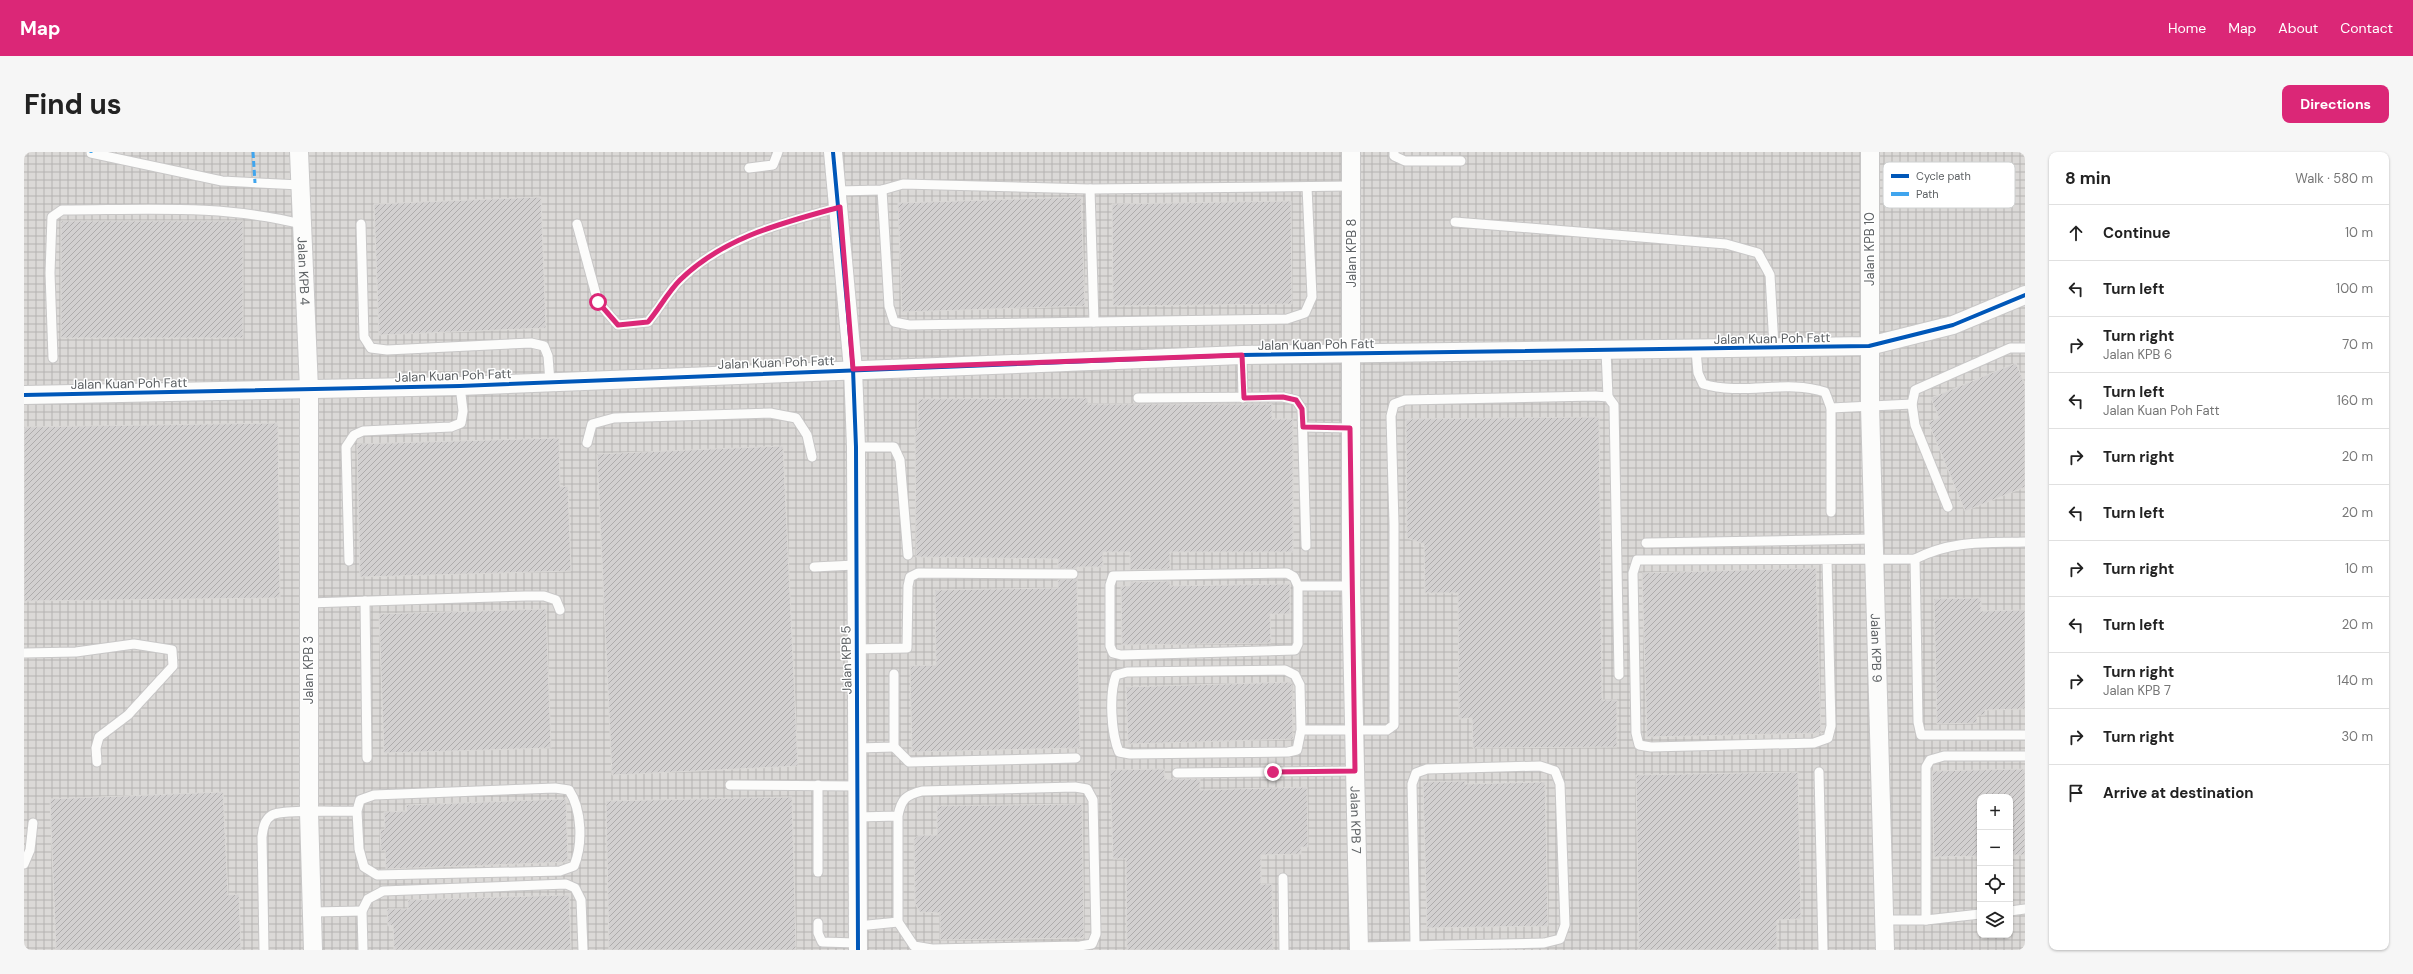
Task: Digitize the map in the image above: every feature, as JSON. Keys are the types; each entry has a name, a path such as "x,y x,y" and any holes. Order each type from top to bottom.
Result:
{"street":[{"name":"Jalan KPB 4","path":"300,152 301,224 309,389"},
{"name":"Jalan KPB 5","path":"833,152 853,369 856,447 855,566 858,748 858,940"},
{"name":"Jalan KPB 8","path":"1351,152 1351,353"},
{"name":"Jalan KPB 10","path":"1868,346 1870,152"},
{"name":"Jalan Kuan Poh Fatt","path":"24,395 460,386 853,369 1242,355 1696,350 1868,346 1953,326 2025,295"},
{"name":"Jalan KPB 9","path":"1868,346 1885,950"},
{"name":"Jalan KPB 7","path":"1351,353 1351,586 1359,948"},
{"name":"Jalan KPB 3","path":"309,389 309,812 313,950"}],"lane":[{"path":"749,168 774,165 778,152"},
{"path":"1394,152 1394,156 1405,161 1461,161"},
{"path":"91,153 222,182 300,185"},
{"path":"577,224 598,302 618,325 648,322 680,281 721,248 767,227 838,199 903,184 1090,189 1351,186"},
{"path":"882,190 889,306 894,322 909,325 1287,319 1305,313 1312,297 1307,187"},
{"path":"1090,189 1094,322"},
{"path":"53,358 50,273 52,217 62,210 216,209 269,216 301,224"},
{"path":"1455,222 1726,244 1758,253 1770,276 1774,347"},
{"path":"361,224 364,337 371,348 387,350 531,343 544,346 548,356 550,382"},
{"path":"1948,507 1915,425 1912,404 1916,390 2010,348 2025,348"},
{"path":"1696,350 1698,373 1703,384 1718,388 1808,387 1825,392 1831,408 1831,512"},
{"path":"1606,351 1608,397 1614,405 1619,675"},
{"path":"1242,355 1244,398"},
{"path":"348,561 346,447 354,435 363,431 451,427 461,422 463,412 460,386"},
{"path":"1138,398 1283,397 1296,400 1302,409 1306,546"},
{"path":"1301,730 1387,730 1394,725 1394,532 1391,416 1394,404 1405,400 1608,397"},
{"path":"1831,408 1912,404"},
{"path":"587,443 592,424 614,418 770,413 796,418 807,435 812,457"},
{"path":"1303,427 1350,428"},
{"path":"856,447 894,447 900,460 908,555"},
{"path":"1646,542 1873,539"},
{"path":"1827,560 1831,726 1828,738 1814,743 1651,747 1639,745 1636,733 1633,573 1637,560 1827,560 1916,558 1930,551 1953,544 2025,542"},
{"path":"1916,558 1918,722 1921,735 2025,735"},
{"path":"814,567 855,566"},
{"path":"856,649 907,648 908,586 910,576 918,573 1072,574"},
{"path":"1286,573 1294,577 1298,586 1298,644 1295,650 1121,655 1113,652 1110,646 1110,584 1113,576 1286,573"},
{"path":"1298,586 1351,586"},
{"path":"308,603 544,596 556,600 560,610"},
{"path":"365,601 367,758"},
{"path":"24,652 76,652 134,644 172,650 173,666 128,715 99,737 96,748 97,762"},
{"path":"1285,670 1295,675 1300,685 1301,730 1297,750 1288,752 1130,754 1119,752 1114,741 1112,686 1116,675 1127,672 1285,670"},
{"path":"894,674 894,747 909,762 1076,758"},
{"path":"858,748 894,747"},
{"path":"1926,920 1926,767 1930,760 1944,756 2025,756"},
{"path":"1359,948 1415,944 1544,943 1560,939 1565,925 1560,784 1555,771 1540,766 1427,770 1416,772 1412,784 1415,944"},
{"path":"1177,772 1355,771"},
{"path":"1819,772 1824,950"},
{"path":"730,785 858,786"},
{"path":"818,785 818,872"},
{"path":"1075,787 1087,789 1093,800 1096,934 1092,944 1080,946 932,949 914,946 898,922 898,816 900,803 908,795 922,791 1075,787"},
{"path":"555,788 569,790 576,800 579,826 579,855 574,866 560,871 377,874 364,866 361,855 357,811 360,800 374,795 555,788"},
{"path":"264,950 262,837 264,824 272,815 284,812 357,811"},
{"path":"858,817 898,816"},
{"path":"24,864 30,850 32,823"},
{"path":"1283,878 1284,950"},
{"path":"362,950 362,911 368,899 383,891 566,884 575,888 581,900 584,950"},
{"path":"2013,911 2025,909"},
{"path":"313,912 362,911"},
{"path":"1884,920 1926,920 1977,914"},
{"path":"818,924 818,933 822,942 858,940 898,922"}],"shaded area":[{"path":"24,152 2025,152 2025,950 24,950"}],"building":[{"path":"541,197 546,328 379,335 374,204"},
{"path":"1081,197 1085,306 902,312 898,203"},
{"path":"1291,201 1292,304 1113,306 1112,204"},
{"path":"61,221 243,221 243,338 61,338"},
{"path":"2016,363 2025,385 2025,487 1965,511 1928,422 1939,418 1931,398"},
{"path":"1088,398 1088,404 1272,404 1272,419 1293,419 1293,552 1170,552 1170,569 1130,570 1130,552 1103,552 1103,567 1077,567 1077,569 1058,568 1058,559 916,557 915,429 918,429 918,399"},
{"path":"1599,417 1602,700 1617,700 1617,747 1473,748 1472,718 1459,719 1458,593 1425,593 1424,544 1407,538 1406,419"},
{"path":"278,423 280,598 24,601 24,427"},
{"path":"559,438 560,487 568,486 571,571 360,577 357,444"},
{"path":"783,446 798,766 612,775 597,454"},
{"path":"1816,568 1821,733 1647,737 1642,573"},
{"path":"1077,578 1080,748 912,752 910,666 936,665 935,590 1058,588 1058,580"},
{"path":"1170,581 1170,586 1290,584 1290,614 1270,614 1271,643 1122,645 1121,586 1130,586 1130,582"},
{"path":"1981,598 1981,611 2025,610 2025,709 1985,710 1985,715 1977,715 1977,723 1937,724 1934,599"},
{"path":"546,609 551,748 384,753 379,614"},
{"path":"1292,682 1293,739 1128,744 1126,687"},
{"path":"1164,769 1165,779 1200,779 1200,790 1307,787 1308,847 1301,847 1301,854 1261,855 1261,884 1272,884 1273,950 1127,950 1126,859 1113,859 1110,770"},
{"path":"2025,769 2025,855 2013,855 2013,794 1977,794 1977,856 1934,857 1932,771"},
{"path":"1798,772 1801,919 1777,920 1777,950 1639,950 1636,775"},
{"path":"1465,781 1465,784 1545,782 1548,926 1427,928 1423,782"},
{"path":"223,792 228,895 239,894 241,950 56,950 50,799"},
{"path":"792,797 796,950 609,950 606,801"},
{"path":"566,799 568,862 386,869 385,850 381,851 380,830 385,829 384,812 407,811 406,805"},
{"path":"1082,804 1084,938 940,940 940,913 920,912 915,904 914,839 919,835 937,835 937,806"},
{"path":"569,895 571,950 394,950 393,925 388,926 387,909 408,909 408,900"}],"marked path":[{"path":"253,152 255,183"}],"cycle path":[{"path":"833,152 853,369 856,447 858,950"},
{"path":"24,395 460,386 1242,355 1869,346 1953,325 2025,295"}],"route":[{"path":"598,302 618,325 648,322 680,281 721,248 767,227 840,207 853,369 1242,355 1244,398 1283,397 1296,400 1302,409 1303,427 1350,428 1351,586 1355,771 1273,772"}]}
